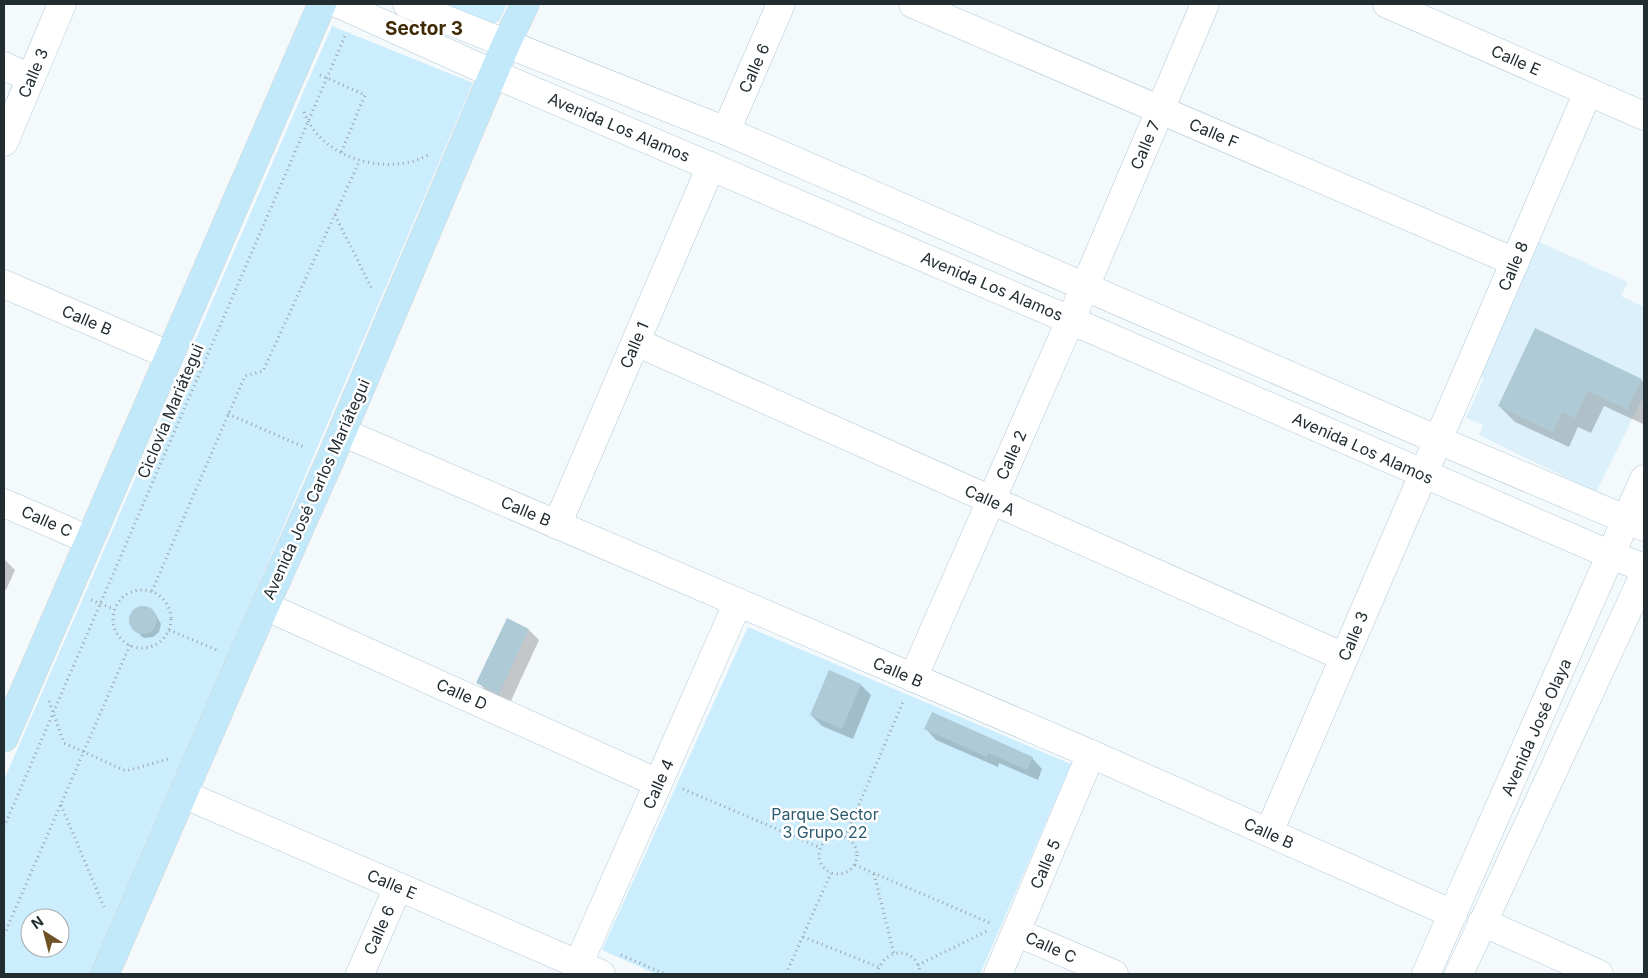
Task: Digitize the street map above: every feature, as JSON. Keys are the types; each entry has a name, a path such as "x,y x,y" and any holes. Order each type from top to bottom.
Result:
{"main road":[{"path":"5,729 35,666 322,4"},
{"name":"Avenida José Carlos Mariátegui","path":"105,974 331,458 506,44 525,4"}],"street":[{"name":"Calle 3","path":"4,142 62,4"},
{"name":"Avenida Los Alamos","path":"407,4 726,131 1438,440 1636,523"},
{"name":"Calle 6","path":"726,131 781,4"},
{"name":"Calle F","path":"913,4 1514,262"},
{"name":"Calle 7","path":"1085,287 1205,4"},
{"name":"Calle E","path":"1399,6 1644,116"},
{"name":"Avenida Los Alamos","path":"348,8 494,74 1644,568"},
{"path":"4,66 31,78"},
{"name":"Calle 8","path":"1438,440 1588,92"},
{"name":"Calle 1","path":"557,524 711,166"},
{"name":"Calle B","path":"4,284 170,355"},
{"name":"Calle 2","path":"913,678 1085,287"},
{"name":"Calle A","path":"636,342 1344,657"},
{"name":"Calle B","path":"342,432 1091,754 1453,914"},
{"name":"Calle 3","path":"1269,832 1438,440"},
{"name":"Avenida José Olaya","path":"1426,974 1611,555 1636,523 1644,479"},
{"name":"Calle C","path":"4,503 89,540"},
{"name":"Avenida José Olaya","path":"1460,974 1482,922 1644,574"},
{"name":"Calle 4","path":"598,964 658,783 738,602"},
{"name":"Calle D","path":"265,606 658,783"},
{"name":"Calle 5","path":"998,974 1010,930 1091,754"},
{"name":"Calle E","path":"183,794 398,887 598,964"},
{"name":"Calle 6","path":"360,974 398,887"},
{"path":"1482,922 1599,974"},
{"name":"Calle C","path":"1010,930 1114,974"}],"path":[{"name":"Ciclovía Mariátegui","path":"4,827 327,78 348,8"},
{"path":"316,73 365,95 341,153"},
{"path":"303,107 308,122 317,135 341,153 378,164 407,163 424,157"},
{"path":"152,591 245,376 263,371 360,160"},
{"path":"335,215 389,323"},
{"path":"228,414 331,458"},
{"path":"143,589 152,591 161,596 171,612 169,630 155,645 146,648 136,648 120,638 114,629 112,619 114,609 118,601 125,594 143,589"},
{"path":"169,630 241,660"},
{"path":"4,935 130,645"},
{"path":"35,666 64,743 126,771 203,749"},
{"path":"845,837 913,678"},
{"path":"658,783 679,788 821,848"},
{"path":"61,804 119,942"},
{"path":"837,836 845,837 853,842 856,848 858,854 855,866 844,874 831,873 821,864 819,858 821,848 831,838 837,836"},
{"path":"855,866 1010,930"},
{"path":"786,974 831,873"},
{"path":"873,874 894,954"},
{"path":"918,965 1010,930"},
{"path":"803,936 879,967"},
{"path":"877,974 879,967 887,956 894,954 908,955 914,959 920,974"},
{"path":"598,964 665,974"}],"shaded area":[{"path":"1537,241 1628,282 1621,296 1644,307 1644,395 1596,492 1479,435 1483,425 1466,418 1484,378 1476,374","holes":["1535,328 1642,379 1627,409 1588,391 1575,418 1562,412 1552,432 1498,406"]}],"green space":[{"path":"434,4 507,4 500,20 487,27"},
{"path":"332,26 473,83 92,974 4,974 4,780"},
{"name":"Parque Sector 3 Grupo 22","path":"748,627 1071,764 980,974 656,974 602,950"}],"building":[{"path":"1535,328 1642,379 1627,409 1588,391 1575,418 1562,412 1553,432 1498,406"},
{"path":"143,606 153,610 157,620 153,630 143,634 133,630 129,620 133,610"},
{"path":"507,618 529,629 499,694 476,683"},
{"path":"829,670 861,684 842,729 810,715"},
{"path":"932,712 1033,757 1027,770 988,753 987,757 924,729"}],"district":[{"name":"Sector 3","path":"424,28"}]}
